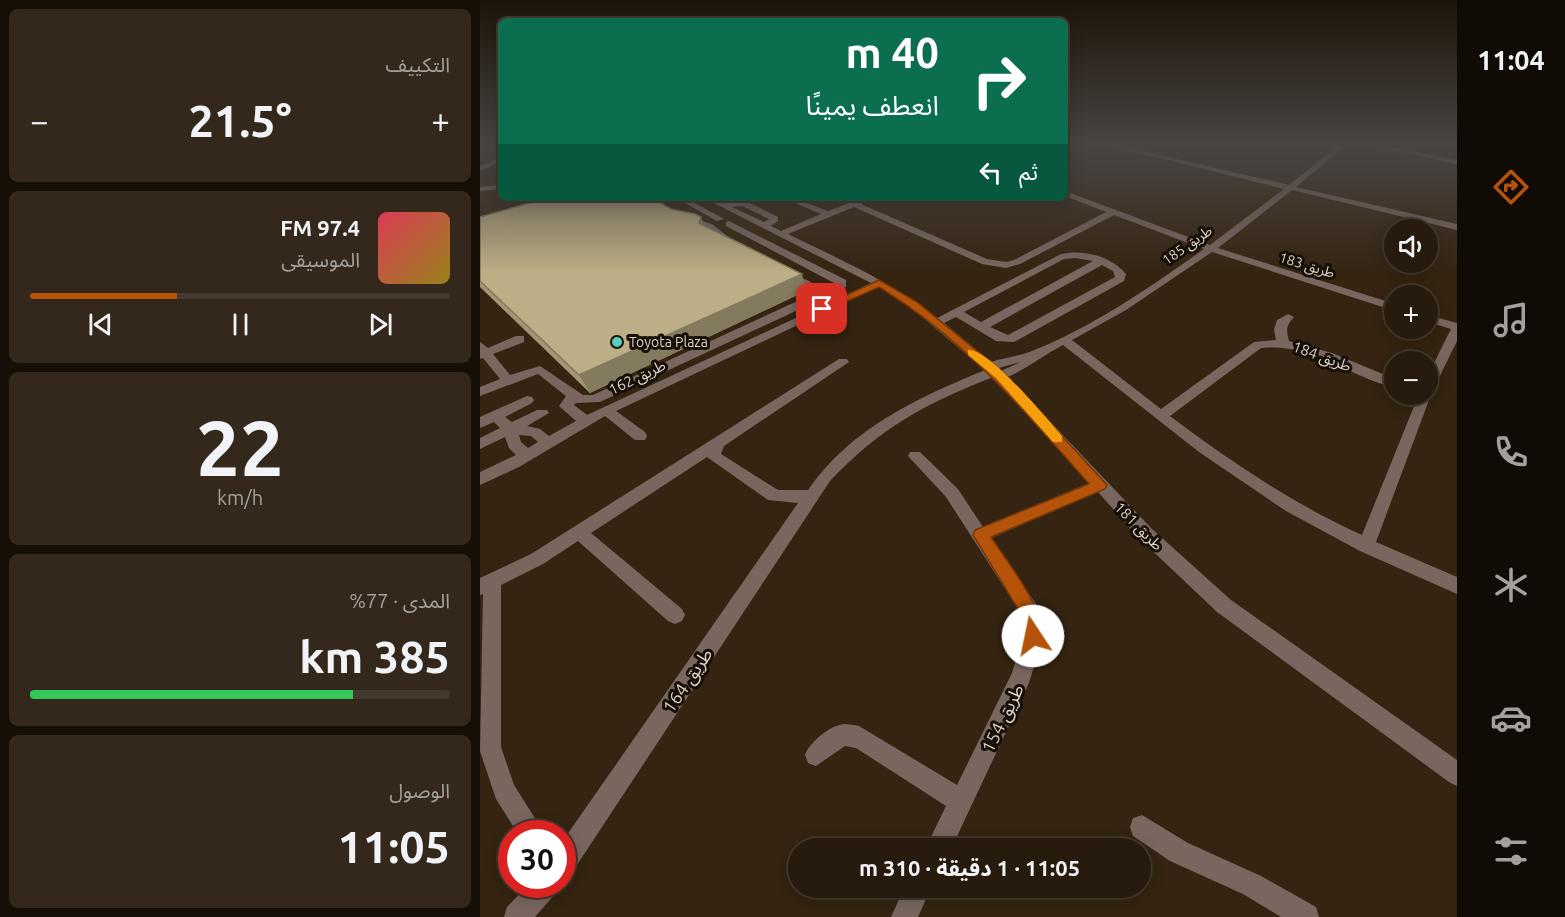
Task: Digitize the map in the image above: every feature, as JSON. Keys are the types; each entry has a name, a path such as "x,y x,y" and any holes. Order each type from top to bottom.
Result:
{"street":[{"name":"طريق 185","path":"995,371 1023,366 1039,353 1152,288 1210,249 1290,189"},
{"path":"1295,189 1457,227"},
{"name":"طريق 183","path":"1068,194 1210,249 1384,304"},
{"path":"1358,203 1366,200 1404,208"},
{"path":"651,201 663,208"},
{"path":"691,201 726,211 743,203 775,219 773,230 862,201"},
{"path":"710,227 726,211 744,201"},
{"path":"794,201 827,214"},
{"path":"854,204 985,262 1006,265 1017,262 1113,212"},
{"path":"480,392 528,372 540,370 574,396 585,401 595,399 840,287 843,281 748,232 734,228 726,211"},
{"name":"طريق 181","path":"726,211 773,230 879,283 913,304 995,371 1145,533 1224,606 1457,774"},
{"path":"672,213 710,227 721,238 742,250"},
{"path":"771,258 786,251"},
{"path":"936,323 956,312 1065,256 1081,255 1118,270 1121,274 1120,279 1013,338 1000,338 956,312"},
{"path":"981,327 1100,262"},
{"path":"777,268 824,294"},
{"name":"طريق 162","path":"480,479 527,456 606,410 879,283"},
{"path":"789,310 802,318"},
{"path":"1283,343 1280,330 1283,320 1288,317"},
{"path":"1438,321 1457,327 1438,367"},
{"path":"508,380 482,351 520,339"},
{"path":"1064,340 1220,460 1293,508 1366,546 1457,586"},
{"name":"طريق 184","path":"1162,415 1258,345 1283,343 1300,346 1384,380"},
{"path":"524,820 504,791 490,747 486,585 537,559 843,362"},
{"name":"طريق 164","path":"576,843 810,496 856,445 898,413 916,403 995,371"},
{"path":"574,396 566,406 585,421"},
{"path":"480,423 527,400"},
{"path":"1366,546 1421,405"},
{"path":"606,410 640,436"},
{"path":"480,444 542,413"},
{"path":"495,416 511,429 535,432 548,443"},
{"path":"511,429 514,444 527,456"},
{"path":"718,443 713,450 714,457 767,493 789,498 810,496"},
{"name":"طريق 154","path":"915,456 944,482 981,535 1026,604 1032,623 1033,636 1022,676 944,838"},
{"path":"981,535 1100,485"},
{"path":"579,532 675,615"},
{"path":"816,755 842,735 859,737 962,801"},
{"path":"1142,827 1179,852 1252,885 1291,913"},
{"path":"518,917 535,898"},
{"path":"904,917 913,898"}],"building":[{"name":"Toyota Plaza","path":"536,201 657,201 671,209 701,217 699,223 802,274 579,375 480,281 480,217"}],"slow traffic":[{"path":"972,352 1000,376 1057,439"}],"place":[{"name":"Toyota Plaza","path":"617,342"}],"route":[{"path":"822,309 879,283 913,304 1000,376 1100,485 981,535 1029,610 1033,636"}]}
